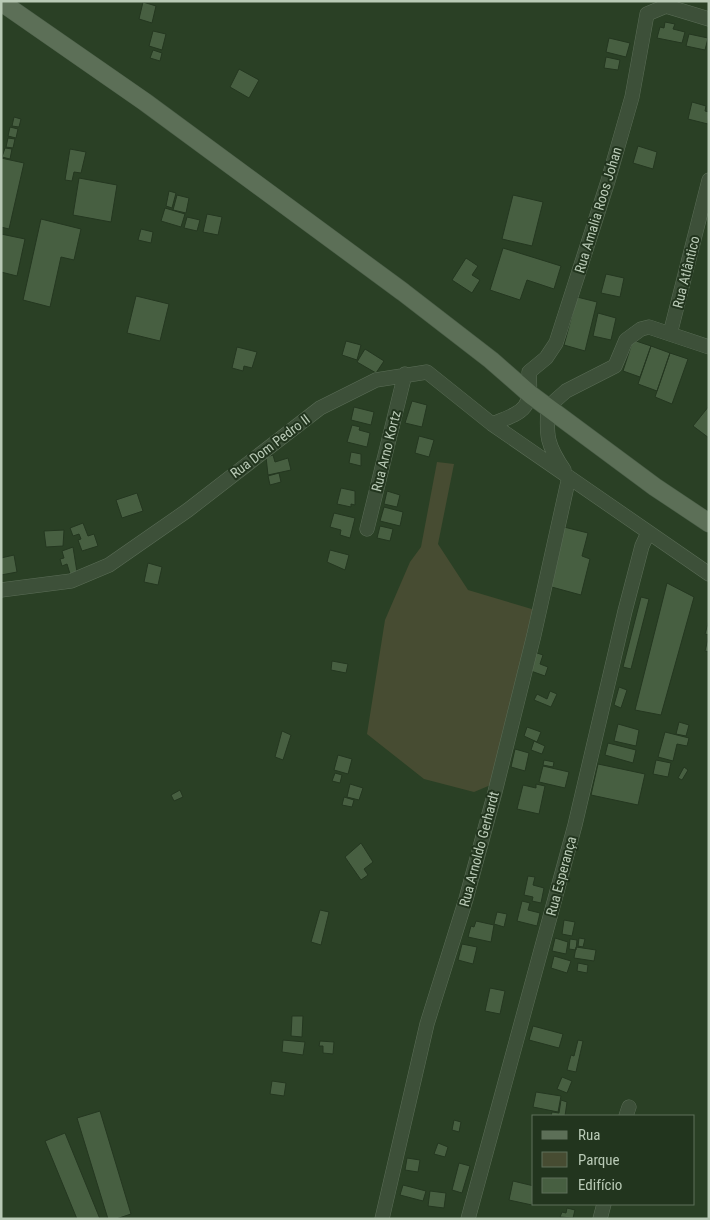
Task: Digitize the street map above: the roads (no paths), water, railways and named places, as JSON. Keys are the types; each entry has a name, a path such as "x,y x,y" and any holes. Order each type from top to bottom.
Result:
{"main road":[{"path":"1,2 145,102 403,292 492,360 531,395 655,487 709,522"}],"street":[{"name":"Rua Amalia Roos Johan","path":"531,395 529,372 546,358 556,343 608,181 632,97 646,14 666,6 709,19"},
{"name":"Rua Atlântico","path":"670,334 709,180"},
{"path":"569,477 550,450 546,428 548,407 566,391 615,366 626,340 641,329 648,327 709,347"},
{"name":"Rua Dom Pedro II","path":"1,590 71,581 109,565 188,510 320,408 376,380 427,372 492,424 709,574"},
{"name":"Rua Arno Kortz","path":"367,528 405,374"},
{"path":"492,424 520,413 531,395"},
{"name":"Rua Arnoldo Gerhardt","path":"382,1219 427,1024 463,908 498,783 536,626 569,477"},
{"name":"Rua Esperança","path":"468,1219 575,825 625,611 642,546 648,532"},
{"path":"600,1219 604,1205"}]}
